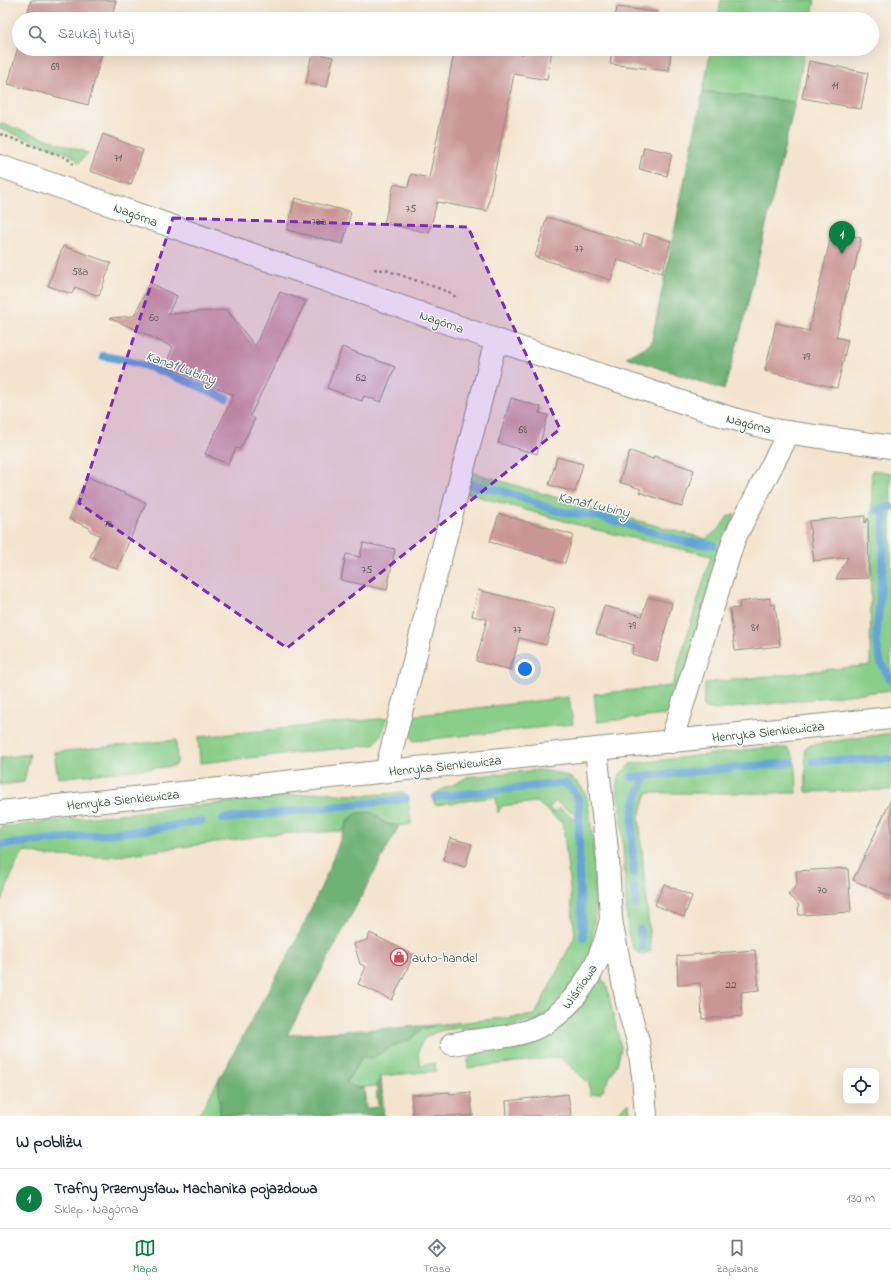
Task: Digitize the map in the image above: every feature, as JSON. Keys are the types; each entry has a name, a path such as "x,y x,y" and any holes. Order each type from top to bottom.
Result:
{"street":[{"name":"Nagórna","path":"0,166 496,340 727,417 762,427 788,432 891,447"},
{"path":"386,771 496,340"},
{"path":"671,742 734,539 788,432"},
{"name":"Henryka Sienkiewicza","path":"0,812 891,718"},
{"name":"Wiśniowa","path":"596,749 608,860 611,920 627,1003 638,1041 643,1075 646,1116"},
{"name":"Wiśniowa","path":"452,1044 526,1032 547,1023 557,1015 575,995 593,968 608,934 611,920"}],"highlighted area":[{"path":"173,218 468,227 560,429 287,648 79,503"}],"green space":[{"path":"721,0 815,0 812,12 719,12"},
{"path":"710,56 804,56 795,102 703,91"},
{"path":"703,91 795,102 744,320 724,390 626,357 651,344"},
{"path":"0,123 88,153 79,163 70,154 0,129"},
{"path":"872,470 891,473 891,690 715,710 703,707 705,683 870,665"},
{"path":"468,471 598,510 706,539 720,528 728,516 735,514 671,711 666,715 597,722 594,694 672,686 711,556 592,529 463,492"},
{"path":"569,697 573,724 413,741 410,731 410,716"},
{"path":"388,718 380,737 373,745 200,763 198,737"},
{"path":"891,733 891,790 806,792 805,748 809,745"},
{"path":"176,740 177,762 174,766 58,778 54,752"},
{"path":"761,748 787,748 791,752 795,762 797,793 647,793 639,817 651,951 642,955 634,950 628,935 621,813 616,786 620,774 630,764"},
{"path":"30,754 24,782 0,785 0,758"},
{"path":"538,770 553,772 568,777 580,785 584,791 590,815 595,880 594,924 592,943 588,959 577,979 544,1017 501,1029 472,1028 444,1030 432,1034 423,1040 419,1051 420,1065 435,1063 436,1071 381,1076 376,1086 361,1088 353,1087 346,1083 362,1057 372,1058 393,1046 411,1039 421,1030 435,1025 535,1015 575,936 563,824 537,802 502,806 498,813 496,797 435,805 434,795 437,792 467,777","holes":["555,801 577,816 574,819 559,808 555,813 549,809"]},
{"path":"325,792 345,795 364,795 403,792 408,798 411,824 387,824 377,815 348,820 343,831 275,834 110,857 46,856 25,851 18,861 0,904 0,827"},
{"path":"372,812 386,824 399,826 287,1035 435,1025 421,1030 411,1039 393,1046 372,1058 362,1057 346,1082 357,1088 364,1087 366,1108 378,1107 376,1086 381,1076 384,1116 220,1116 219,1079 293,947 324,881 348,820 357,813"},
{"path":"600,977 606,983 621,1048 617,1064 601,1093 590,1095 589,1083 560,1057 468,1068 468,1060 473,1052 500,1044"},
{"path":"219,1079 220,1116 198,1116"},
{"path":"629,1103 630,1116 612,1116"}],"building":[{"path":"31,0 116,0 113,12 28,12"},
{"path":"617,7 657,12 616,12"},
{"path":"16,56 101,56 88,105 8,84"},
{"path":"311,56 333,57 327,87 306,83"},
{"path":"454,56 551,56 547,80 514,74 487,211 437,202 429,233 384,223 394,184 408,187 411,174 429,178"},
{"path":"611,56 670,56 669,71 610,64"},
{"path":"809,61 868,73 861,109 802,98"},
{"path":"103,134 143,150 131,185 90,171"},
{"path":"644,147 672,153 667,176 639,169"},
{"path":"295,198 351,212 343,244 287,230"},
{"path":"547,217 641,245 644,233 671,241 662,273 617,260 611,280 535,257"},
{"path":"832,231 861,238 836,337 848,340 837,388 765,371 776,323 809,331"},
{"path":"63,246 111,263 99,296 75,287 72,294 48,286"},
{"path":"150,283 177,296 168,314 227,310 255,346 280,292 306,301 250,416 255,419 240,449 236,448 228,464 205,454 234,395 165,366 173,347 110,318 134,316"},
{"path":"342,347 395,367 381,402 364,396 362,401 327,388"},
{"path":"511,398 541,407 539,413 548,415 537,454 498,443"},
{"path":"630,451 653,459 654,456 694,470 682,507 639,492 641,489 619,482"},
{"path":"557,457 583,464 575,492 549,485"},
{"path":"88,477 146,503 117,569 90,557 100,535 90,531 90,528 69,519"},
{"path":"499,514 573,535 565,563 490,542"},
{"path":"865,516 865,523 868,518 869,578 836,579 848,557 814,561 809,521"},
{"path":"363,543 395,549 387,590 341,580 346,554 360,557"},
{"path":"478,590 555,609 546,645 519,638 511,670 476,661 487,619 472,616"},
{"path":"648,597 672,603 657,661 632,654 634,645 596,634 604,606 642,616"},
{"path":"770,598 770,605 775,604 780,646 735,651 730,609 740,608 739,602"},
{"path":"891,800 891,897 853,880"},
{"path":"450,838 472,844 465,867 443,860"},
{"path":"848,868 851,912 799,915 798,904 788,895 797,885 796,871"},
{"path":"664,884 692,896 684,917 655,905"},
{"path":"370,933 414,955 392,1000 358,984 366,967 360,964 354,944 367,940"},
{"path":"755,950 759,990 741,992 742,1016 702,1019 700,983 678,985 677,956"},
{"path":"449,1092 450,1094 470,1092 473,1116 413,1116 411,1095"},
{"path":"568,1094 571,1116 507,1116 506,1101"}],"waterway":[{"name":"Kanał Lubiny","path":"103,356 151,368 226,398"},
{"name":"Kanał Lubiny","path":"470,484 509,493 557,511 597,516 686,542 713,545"},
{"name":"Kanał Lubiny","path":"877,510 891,507"},
{"path":"884,508 884,549 876,641 881,663 891,680"},
{"path":"813,761 891,759"},
{"path":"632,777 790,763"},
{"path":"634,874 632,835 633,812 640,789 646,776"},
{"path":"436,797 566,783 574,792 579,801 579,875 583,937"},
{"path":"223,819 406,799"},
{"path":"0,845 153,829 201,821"},
{"path":"635,887 636,905"},
{"path":"640,930 643,947"}],"place":[{"name":"Trafny Przemysław. Machanika pojazdowa","path":"842,254"},
{"name":"auto-handel","path":"399,957"}]}
